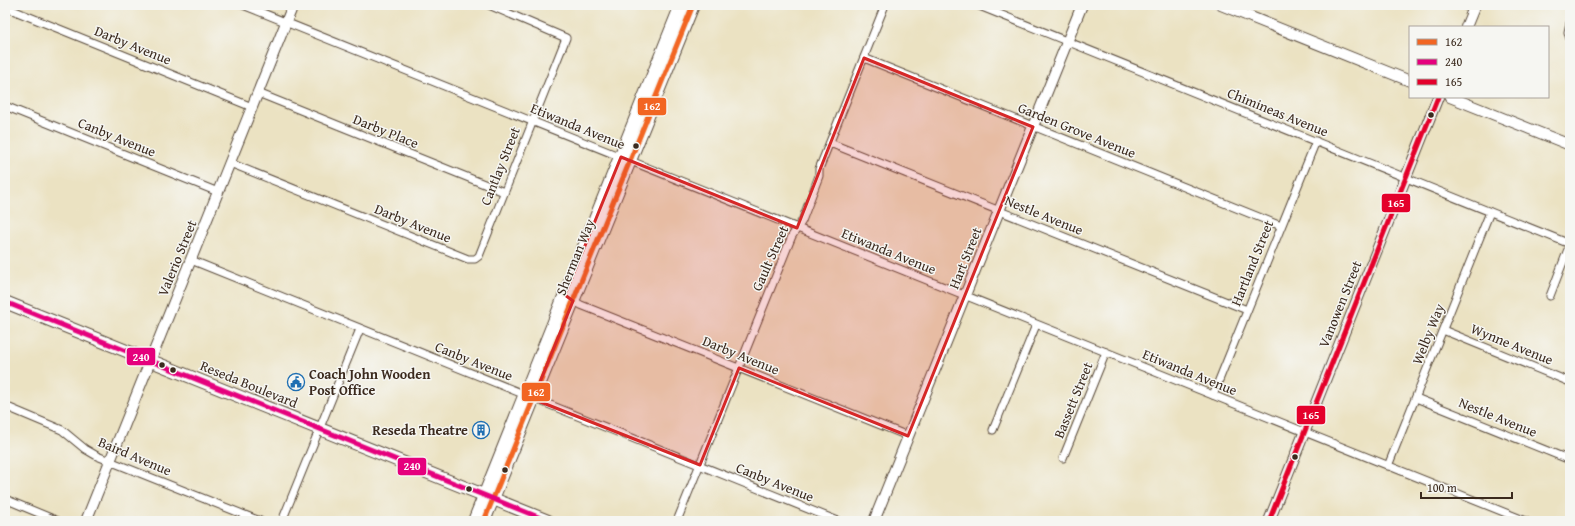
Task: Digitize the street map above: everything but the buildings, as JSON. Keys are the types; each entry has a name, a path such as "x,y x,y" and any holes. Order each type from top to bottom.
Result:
{"main road":[{"name":"Sherman Way","path":"625,159 681,5"},
{"name":"Sherman Way","path":"484,521 489,497 625,159 693,5"},
{"name":"Reseda Boulevard","path":"5,302 548,521"},
{"name":"Sherman Way","path":"474,521 489,497"}],"street":[{"name":"Etiwanda Avenue","path":"243,5 1526,521"},
{"name":"Valerio Street","path":"86,521 293,5"},
{"name":"Cantlay Street","path":"475,259 479,256 566,38 490,5"},
{"name":"Gault Street","path":"677,521 797,228 802,221 820,176 820,169 885,5"},
{"name":"Chimineas Avenue","path":"977,5 1570,244"},
{"name":"Hart Street","path":"874,521 1082,5"},
{"path":"1221,5 1409,80"},
{"path":"1462,5 1474,7 1466,26"},
{"name":"Darby Avenue","path":"5,7 252,107"},
{"path":"1569,38 1568,28 1570,23"},
{"name":"Garden Grove Avenue","path":"864,58 1281,226"},
{"name":"Darby Place","path":"258,93 504,192"},
{"name":"Vanowen Street","path":"1268,521 1438,98"},
{"path":"1452,98 1570,146"},
{"name":"Canby Avenue","path":"5,106 218,192"},
{"name":"Hartland Street","path":"1213,395 1316,141"},
{"name":"Nestle Avenue","path":"830,143 1247,310"},
{"name":"Darby Avenue","path":"230,163 468,259 475,259"},
{"name":"Welby Way","path":"1388,466 1490,212"},
{"path":"1550,296 1570,244"},
{"name":"Canby Avenue","path":"191,260 838,521"},
{"name":"Darby Avenue","path":"569,298 908,436"},
{"path":"994,430 1036,324"},
{"path":"282,521 360,328"},
{"name":"Wynne Avenue","path":"1443,330 1570,382"},
{"name":"Bassett Street","path":"1063,458 1106,352"},
{"name":"Nestle Avenue","path":"1416,398 1570,460"},
{"name":"Baird Avenue","path":"5,406 62,430 89,451 110,461 260,521"},
{"path":"5,499 58,521"}],"highlighted area":[{"path":"864,58 1033,127 908,436 739,368 700,465 533,399 573,301 565,295 621,157 797,228"}],"transit line":[{"name":"162","path":"484,521 693,5"},
{"name":"165","path":"1269,521 1438,98"},
{"name":"240","path":"5,302 548,521"}],"place":[{"name":"Coach John Wooden Post Office","path":"296,382"},
{"name":"Reseda Theatre","path":"481,430"}]}
